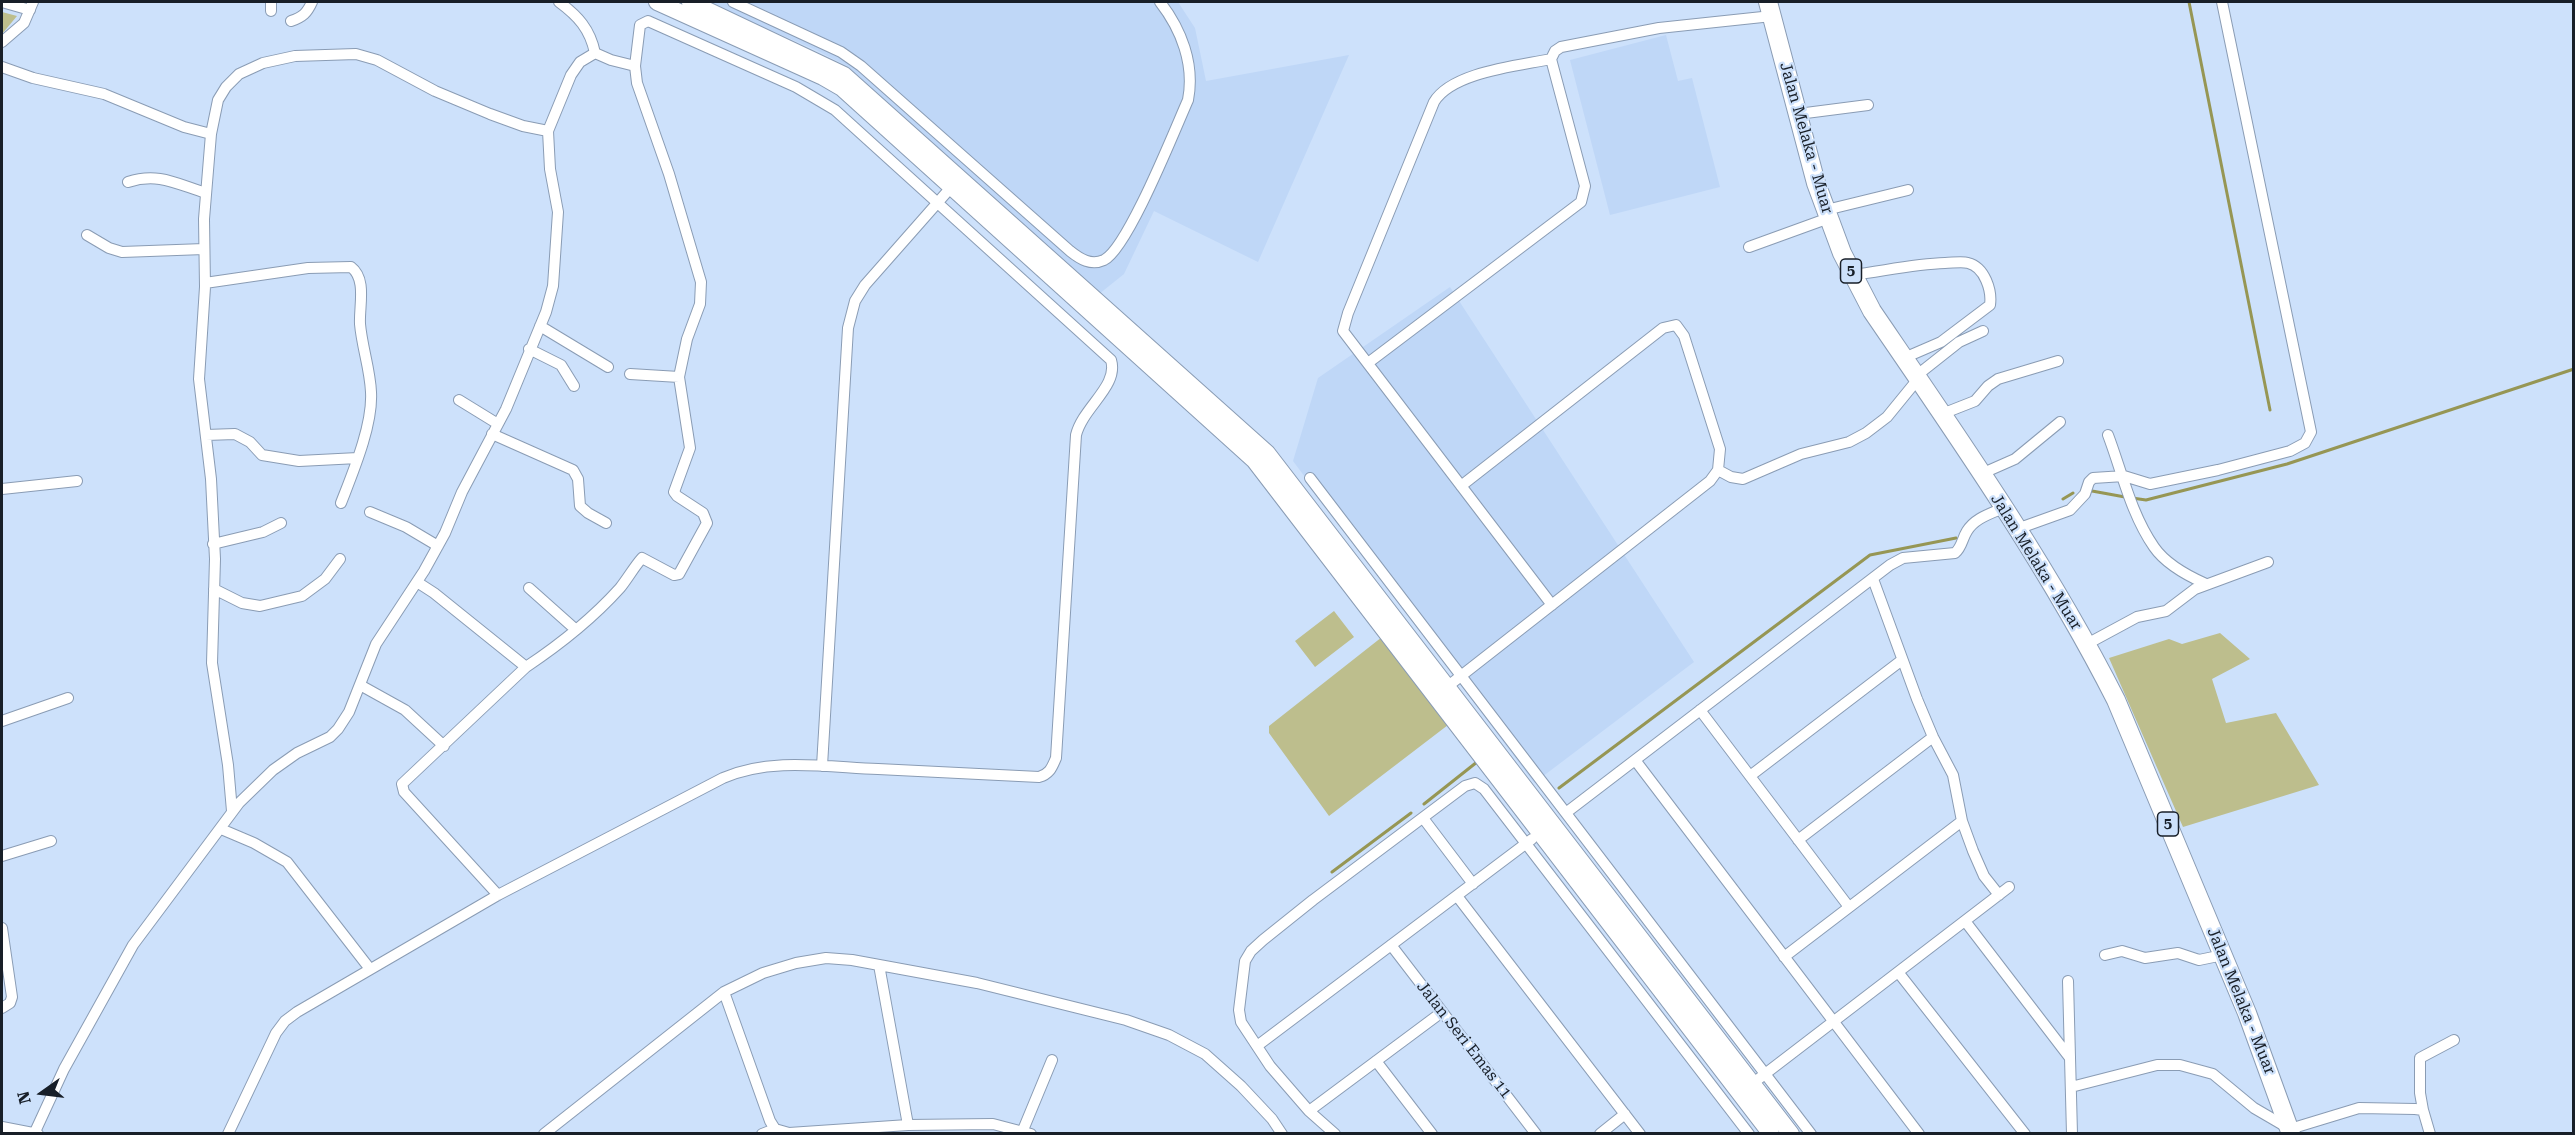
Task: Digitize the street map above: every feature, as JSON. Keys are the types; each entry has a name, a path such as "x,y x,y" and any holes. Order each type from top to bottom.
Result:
{"main road":[{"name":"Jalan Melaka - Muar","path":"1770,9 1816,183 1852,275 1872,311 2003,508 2087,644 2116,700 2247,1013 2290,1131"}],"street":[{"path":"2,2 31,6 24,23 2,42"},
{"path":"291,21 302,18 308,12 312,2"},
{"path":"559,2 575,14 585,26 592,39 595,53"},
{"path":"661,2 842,88 956,183 1267,453 1442,691 1749,1134"},
{"path":"690,2 844,75 956,183"},
{"path":"733,2 841,52 861,66 1070,251 1081,260 1094,262 1104,260 1113,253 1127,232 1188,100 1191,83 1183,42 1173,18 1160,2"},
{"path":"2016,529 2070,510 2093,478 2150,484 2257,461 2290,451 2305,443 2311,432 2222,2"},
{"path":"1368,363 1581,201 1585,186 1551,59 1555,51 1561,47 1770,9"},
{"path":"228,1134 276,1033 285,1021 498,895 743,769 761,766 822,766 1040,777 1052,769 1056,758 1076,435 1085,413 1106,387 1113,367 1111,360 938,202 820,100 648,21 640,25 635,66 637,83 669,174 701,282 700,304 687,339 679,377 690,448 674,492 676,496 703,513 707,523 679,574 674,575 642,558 620,588 546,654 526,667 402,784 402,787 498,895"},
{"path":"595,53 635,66"},
{"path":"2,1127 35,1133 64,1069 118,969 232,811 273,770 297,753 330,737 349,712 376,644 438,546 462,492 498,424 540,326 553,286 558,212 550,169 548,131 571,75 580,62 595,53"},
{"path":"232,811 228,765 212,663 213,544 206,435 199,379 205,282 206,193 211,134 218,100 226,87 239,74 274,61 296,56 356,54 377,60 446,96 523,126 548,131"},
{"path":"1551,59 1460,81 1439,93 1391,203 1343,331 1552,605"},
{"path":"2,67 40,80 104,94 174,123 211,134"},
{"path":"1798,114 1868,105"},
{"path":"128,182 143,177 159,177 206,193"},
{"path":"822,766 848,328 855,301 865,285 956,183"},
{"path":"1749,247 1827,214 1908,190"},
{"path":"87,235 109,248 122,252 204,249"},
{"path":"1852,275 1916,264 1968,262 1984,276 1991,296 1990,305 1941,342 1904,358"},
{"path":"205,282 308,268 351,267 355,270 361,287 360,324 372,396 358,458 341,503"},
{"path":"1442,691 1710,482 1718,470 1720,449 1684,336 1676,325 1662,328 1461,486"},
{"path":"540,326 608,367"},
{"path":"1718,470 1731,477 1743,479 1801,454 1849,442 1866,433 1887,417 1917,378 1959,342 1983,331"},
{"path":"529,348 561,365 574,386"},
{"path":"1942,414 1975,401 1988,386 1998,379 2058,361"},
{"path":"630,374 679,377"},
{"path":"459,400 498,424"},
{"path":"1981,474 2015,459 2060,422"},
{"path":"206,435 235,434 250,442 262,455 299,461 358,458"},
{"path":"492,434 573,470 578,479 580,506 606,523"},
{"path":"2108,435 2135,510 2154,548 2185,574 2206,585"},
{"path":"1310,478 1567,812 1753,1083 1791,1134"},
{"path":"2,489 77,481"},
{"path":"1567,812 1872,579 1903,558 1955,553 1967,530 1979,518 2003,508"},
{"path":"370,512 406,527 438,546"},
{"path":"213,544 263,532 281,523"},
{"path":"214,590 242,603 261,606 302,596 325,579 339,559"},
{"path":"2087,644 2137,617 2166,611 2196,589 2268,561"},
{"path":"1872,579 1933,737 1953,775 1962,821 1983,876 1999,895"},
{"path":"417,582 526,667"},
{"path":"529,588 575,629"},
{"path":"1750,776 1902,660"},
{"path":"360,685 405,710 444,746"},
{"path":"2,721 68,698"},
{"path":"1700,710 1849,907"},
{"path":"1798,840 1933,737"},
{"path":"1635,760 1919,1134"},
{"path":"1335,1134 1309,1111 1270,1066 1241,1022 1239,1010 1245,961 1251,951 1313,900 1465,786 1475,783 1540,833 1753,1083 1811,1134"},
{"path":"1423,818 1473,884"},
{"path":"1784,957 1962,821"},
{"path":"221,829 254,843 287,862 370,969"},
{"path":"1257,1046 1540,833"},
{"path":"2,856 51,841"},
{"path":"1753,1083 2009,887"},
{"path":"1457,896 1640,1134"},
{"path":"1965,921 2070,1058"},
{"path":"2,928 12,997 10,1003 2,1008"},
{"name":"Jalan Seri Emas 11","path":"1391,945 1536,1134"},
{"path":"2105,955 2122,951 2145,958 2178,953 2199,960 2223,956"},
{"path":"544,1134 724,992 763,973 809,960 838,959 976,983 1126,1020 1169,1035 1191,1046 1241,1086 1272,1119 1282,1134"},
{"path":"879,965 909,1125"},
{"path":"1898,972 2025,1134"},
{"path":"2068,981 2072,1134"},
{"path":"724,992 770,1121 775,1128 789,1133 909,1125 993,1124 1027,1132 1052,1060"},
{"path":"1309,1111 1442,1011"},
{"path":"2430,1134 2420,1093 2420,1058 2454,1040"},
{"path":"1376,1061 1432,1134"},
{"path":"2071,1087 2157,1065 2180,1065 2213,1074 2254,1108 2290,1131 2360,1108 2423,1110"},
{"path":"1753,1083 1771,1134"},
{"path":"1600,1134 1625,1114"},
{"path":"762,1134 775,1128"}],"shaded area":[{"path":"705,2 1178,2 1195,28 1206,81 1349,55 1258,262 1154,211 1124,274 1099,294 847,66 816,50"},
{"path":"1666,35 1678,81 1692,78 1720,187 1610,215 1570,60"},
{"path":"1450,287 1694,662 1534,783 1293,461 1318,378"}],"green space":[{"path":"2,12 17,16 2,34"},
{"path":"1334,611 1354,637 1315,667 1295,641"},
{"path":"2220,633 2250,659 2212,679 2226,723 2276,713 2319,785 2183,827 2109,658 2169,639 2182,644"},
{"path":"1382,637 1448,725 1329,816 1269,733 1269,726"}],"waterway":[{"path":"2189,2 2270,410"},
{"path":"2132,498 2146,500 2287,464 2574,369"},
{"path":"2092,491 2125,497"},
{"path":"2063,499 2073,493"},
{"path":"1559,788 1870,555 1956,538"},
{"path":"1424,804 1477,762 1479,764"},
{"path":"1332,872 1411,813"}]}
